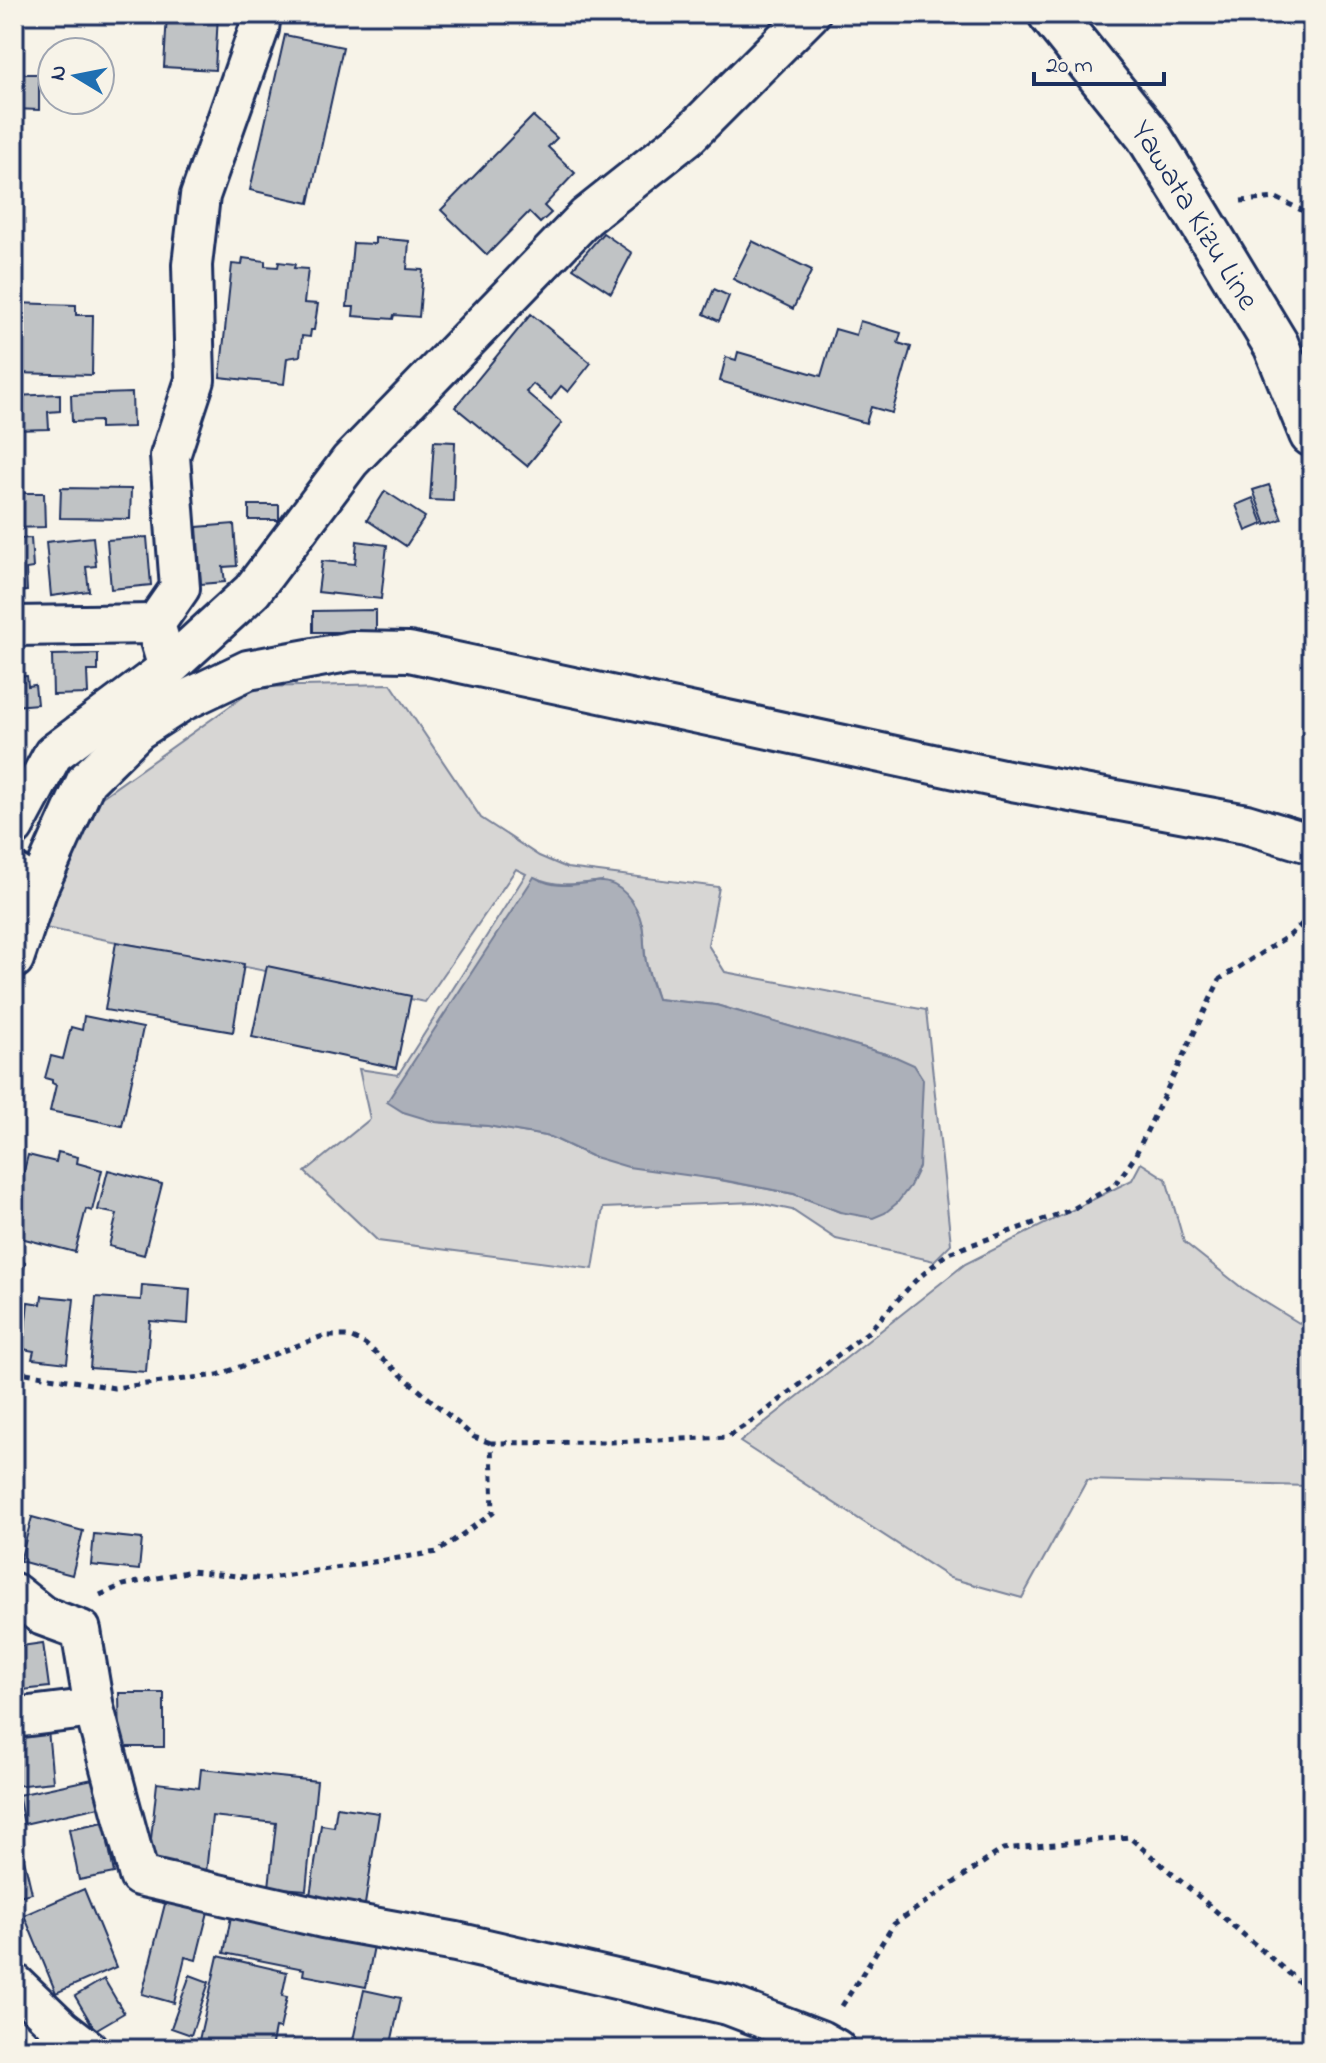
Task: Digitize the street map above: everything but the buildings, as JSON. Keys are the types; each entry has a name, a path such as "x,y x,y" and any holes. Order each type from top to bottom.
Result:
{"main road":[{"name":"Yawata Kizu Line","path":"1051,14 1148,135 1276,345 1312,434"}],"street":[{"path":"155,624 180,588 170,456 195,380 192,265 200,196 259,29 261,14"},
{"path":"14,827 53,754 168,668 252,591 350,461 586,217 688,136 810,14"},
{"path":"14,626 155,624"},
{"path":"155,624 168,668"},
{"path":"14,959 26,880 86,781 138,730 181,702 248,670 352,651 409,652 1012,781 1246,824 1312,844"},
{"path":"14,1593 43,1616 81,1630 94,1708 139,1876 323,1918 456,1942 728,2005 828,2045"},
{"path":"14,1718 94,1708"},
{"path":"14,1983 88,2049"}],"path":[{"path":"1192,206 1276,198 1312,215"},
{"path":"14,1371 114,1388 218,1375 323,1336 347,1336 365,1344 474,1437 491,1443 727,1437 758,1417 868,1332 915,1281 948,1253 1071,1210 1115,1185 1134,1158 1220,979 1290,935 1312,915"},
{"path":"62,1624 87,1600 123,1585 191,1571 264,1579 437,1552 493,1513 491,1443"},
{"path":"828,2045 894,1924 1003,1849 1129,1837 1312,1993"}],"shaded area":[{"path":"391,684 481,818 539,856 567,868 719,887 708,945 725,972 926,1010 951,1244 934,1261 836,1239 792,1210 754,1202 603,1208 593,1269 378,1241 305,1172 370,1119 359,1069 398,1075 526,874 516,869 425,1002 45,928 45,906 95,802 257,687","holes":["534,877 567,884 602,881 642,923 646,963 657,999 716,1005 896,1057 840,1212 794,1194 591,1156 551,1137 488,1126 436,1122"]},
{"path":"534,877 556,885 604,882 620,888 632,901 640,917 647,967 657,999 716,1005 896,1057 914,1065 923,1079 919,1167 897,1203 873,1218 840,1212 794,1194 628,1167 591,1156 551,1137 488,1126 436,1122 403,1112 387,1102"},
{"path":"1141,1163 1166,1179 1184,1242 1242,1288 1312,1331 1312,1492 1309,1486 1087,1480 1022,1598 950,1578 740,1442 965,1264 1132,1180"}]}
